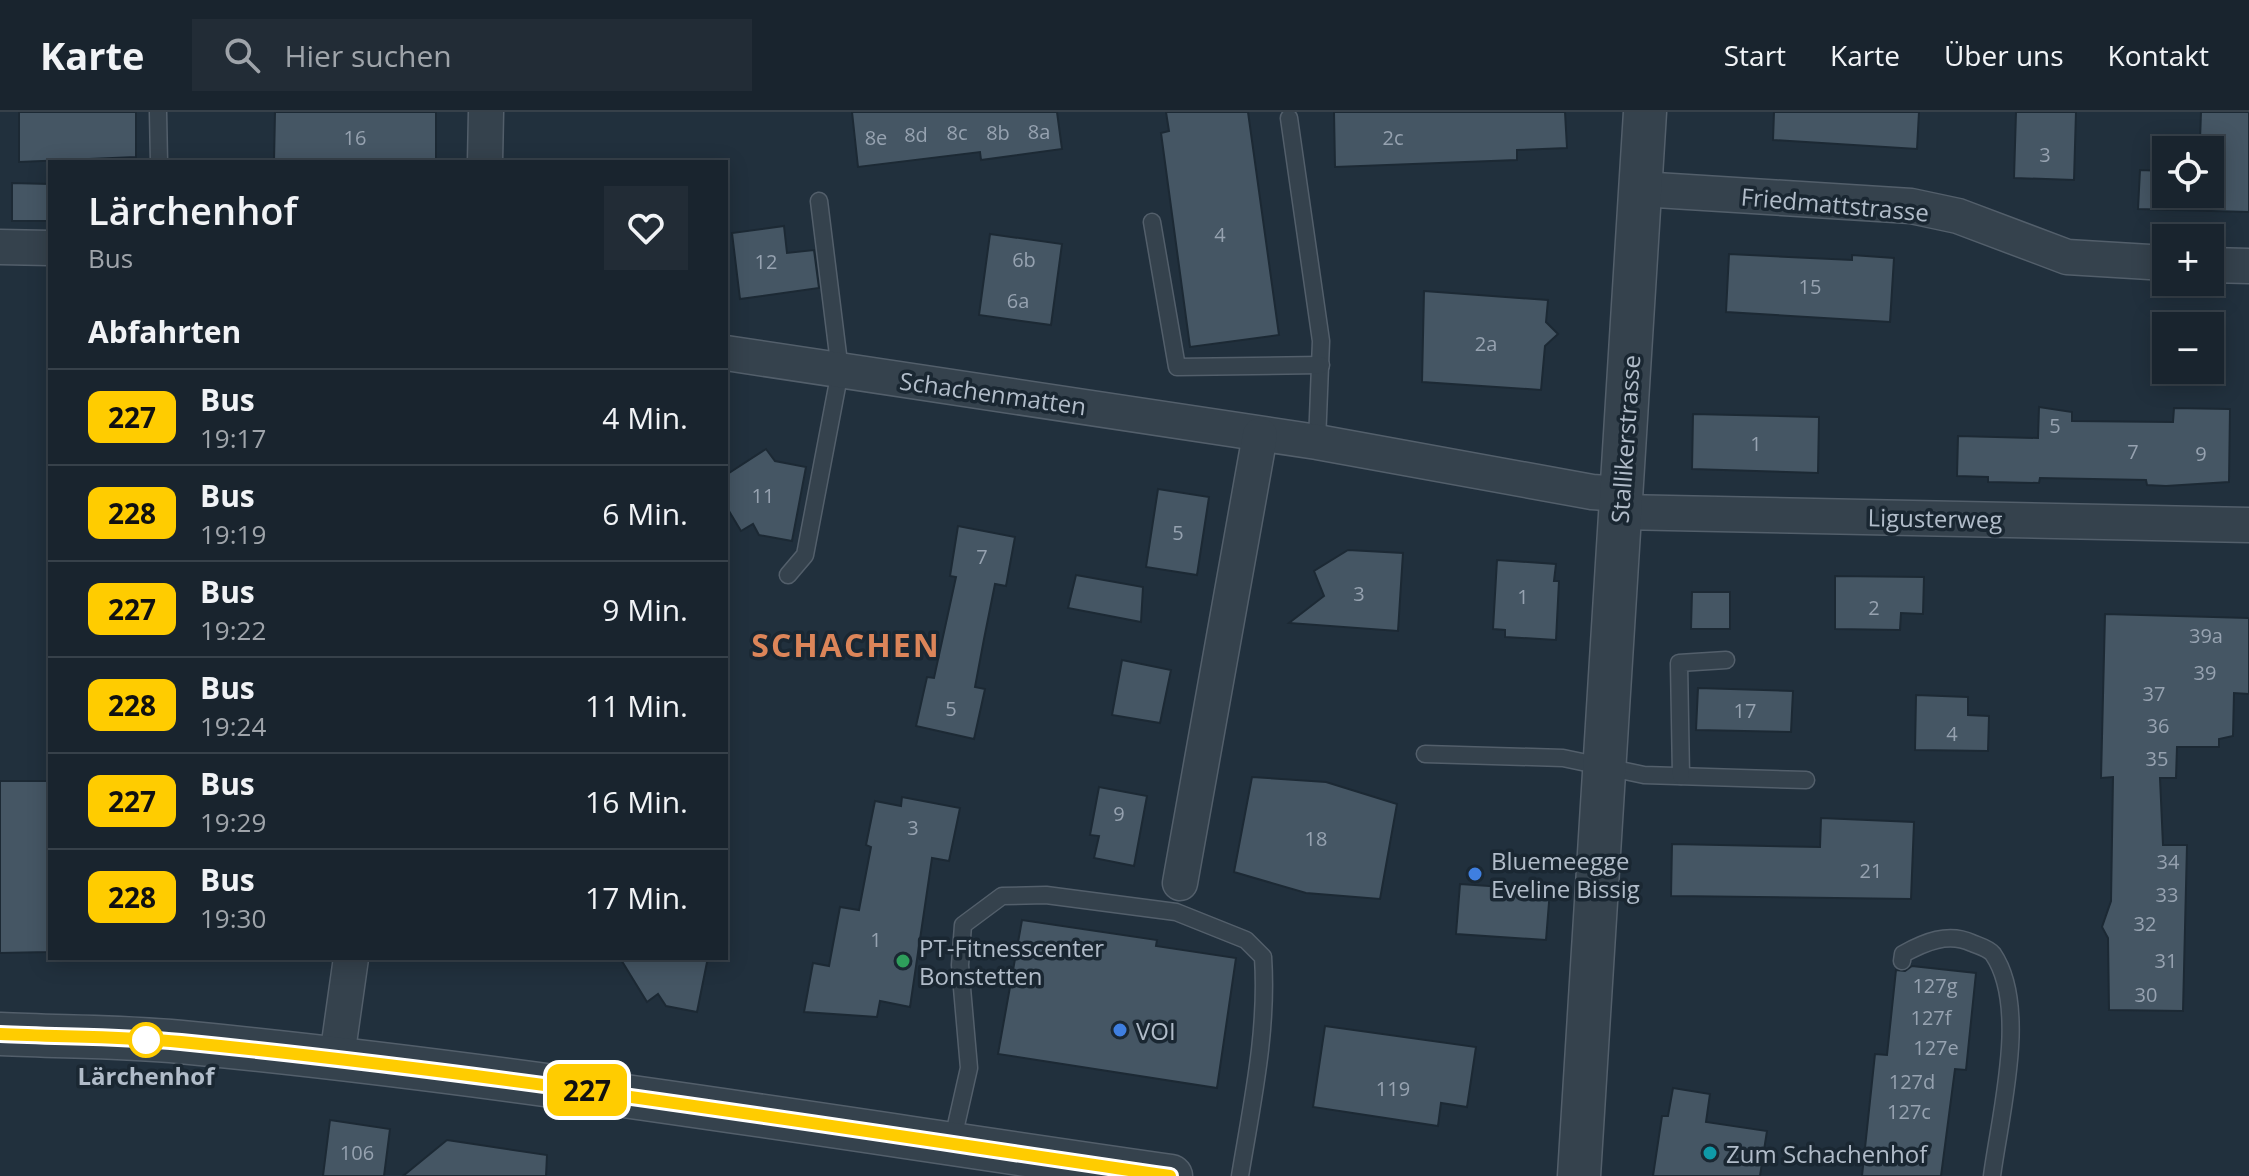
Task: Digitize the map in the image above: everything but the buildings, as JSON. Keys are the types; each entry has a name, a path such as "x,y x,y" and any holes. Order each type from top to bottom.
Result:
{"street":[{"path":"485,160 486,112"},
{"name":"Stallikerstrasse","path":"1579,1176 1645,112"},
{"name":"Friedmattstrasse","path":"1640,189 1911,206 1958,216 2067,257 2152,262"},
{"path":"0,247 48,248"},
{"path":"2224,265 2249,266"},
{"name":"Schachenmatten","path":"728,353 1317,442 1592,492 1621,503"},
{"path":"1180,883 1260,435"},
{"name":"Ligusterweg","path":"1621,503 2249,525"},
{"path":"337,1057 351,960"},
{"path":"0,1034 179,1041 337,1057 1171,1176"}],"lane":[{"path":"158,112 159,160"},
{"path":"1289,118 1321,341 1317,442"},
{"path":"788,575 805,555 840,371 819,201"},
{"path":"1152,222 1177,367 1321,365"},
{"path":"1681,776 1679,663 1726,660"},
{"path":"1425,754 1563,758 1644,775 1806,780"},
{"path":"951,1144 969,1068 960,965 963,925 1002,896 1046,895 1176,912 1246,940 1263,957 1266,1001 1253,1113 1240,1176"},
{"path":"1902,961 1903,954 1927,940 1960,938 1991,951 2008,986 2013,1017 1992,1176"}],"bus line":[{"name":"227","path":"0,1034 179,1041 337,1057 579,1088 1170,1176"}],"place":[{"name":"Bluemeegge Eveline Bissig","path":"1475,874"},
{"name":"PT-Fitnesscenter Bonstetten","path":"903,961"},
{"name":"VOI","path":"1120,1030"},
{"name":"Lärchenhof","path":"146,1040"},
{"name":"Zum Schachenhof","path":"1710,1153"}],"district":[{"name":"SCHACHEN","path":"846,644"}]}
